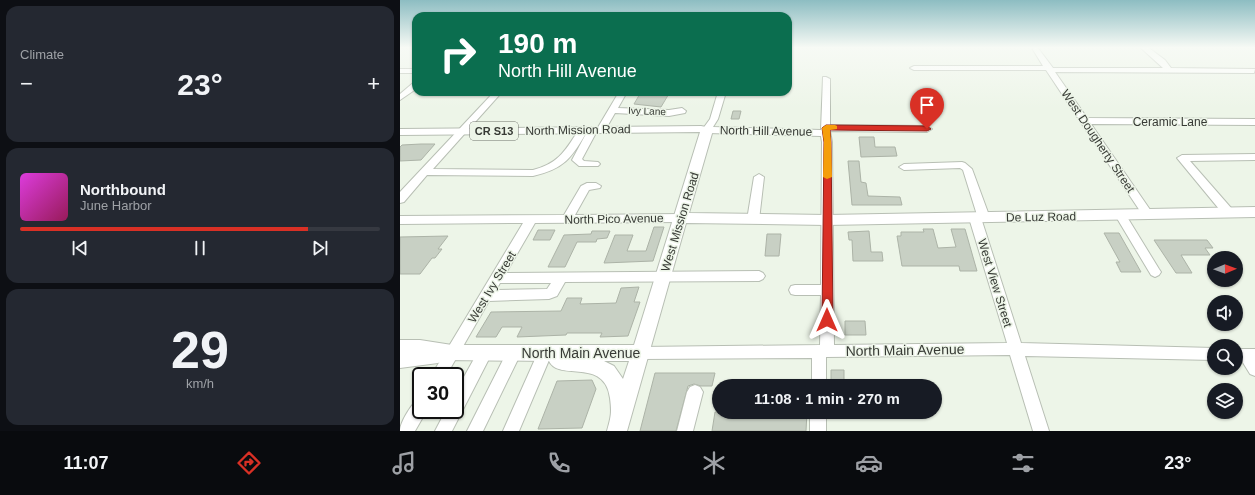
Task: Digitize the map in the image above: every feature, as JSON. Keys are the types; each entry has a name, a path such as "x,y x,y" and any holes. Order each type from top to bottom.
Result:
{"main road":[{"name":"North Mission Road","path":"400,132 707,130"},
{"name":"West Mission Road","path":"619,423 707,130"},
{"name":"De Luz Road","path":"827,220 1255,212"},
{"name":"North Pico Avenue","path":"681,218 827,220"},
{"name":"North Main Avenue","path":"400,348 420,348 452,353"},
{"name":"North Main Avenue","path":"400,360 452,353 640,353"},
{"path":"549,353 560,361 591,365 611,376 617,386 619,423"}],"street":[{"path":"929,68 1254,71"},
{"name":"West Dougherty Street","path":"1050,69 1148,214"},
{"path":"400,71 412,71"},
{"path":"820,379 827,290 827,142 825,131 826,79"},
{"path":"400,98 402,91 412,87"},
{"path":"400,199 494,96"},
{"path":"425,172 533,173 546,170 565,159 612,110 621,96"},
{"name":"West Mission Road","path":"707,130 714,119 721,96"},
{"name":"Ivy Lane","path":"612,110 669,113 682,111"},
{"name":"Ceramic Lane","path":"1084,121 1255,122"},
{"name":"North Hill Avenue","path":"707,130 817,132 927,129"},
{"path":"592,130 576,160 582,164 595,164"},
{"path":"1228,212 1182,158 1255,157"},
{"name":"West View Street","path":"904,167 962,165 967,169 1015,349 1041,431"},
{"path":"753,220 760,177"},
{"path":"566,219 585,188 587,186 596,186"},
{"path":"1120,215 1155,272"},
{"name":"North Pico Avenue","path":"400,220 681,218"},
{"name":"West Ivy Street","path":"443,367 531,220"},
{"path":"496,278 759,276"},
{"path":"486,296 549,294 562,278"},
{"path":"795,290 827,290"},
{"name":"North Main Avenue","path":"640,353 1015,349 1207,354"},
{"path":"464,391 485,353"},
{"path":"475,431 514,353"},
{"path":"511,431 549,353"},
{"path":"1246,355 1255,369"},
{"path":"685,431 695,392"},
{"path":"406,431 413,419"},
{"path":"443,431 449,419"},
{"path":"818,419 818,431"}],"building":[{"path":"639,96 668,96 661,107 634,104"},
{"path":"733,111 741,111 739,119 731,119"},
{"path":"859,137 874,137 875,147 895,147 897,156 861,157"},
{"path":"435,144 421,160 400,161 400,147 402,145"},
{"path":"848,161 859,161 861,182 866,183 868,196 900,197 902,205 852,205"},
{"path":"654,227 664,227 653,261 604,263 615,235 633,235 627,251 646,251"},
{"path":"923,229 933,229 938,248 956,247 951,229 965,229 977,271 960,271 959,266 902,266 897,236 901,236 901,232 924,232"},
{"path":"538,230 555,230 550,240 533,240"},
{"path":"592,231 610,231 607,238 597,239 596,242 577,242 565,267 548,267 564,235 591,234"},
{"path":"869,231 871,252 882,252 883,261 853,261 852,240 849,240 848,232"},
{"path":"1104,233 1119,233 1141,272 1121,272 1116,262 1120,262"},
{"path":"767,234 781,234 779,256 765,256"},
{"path":"448,236 438,249 442,249 435,258 432,258 420,274 400,274 400,237"},
{"path":"1154,240 1207,240 1213,248 1205,248 1207,251 1207,255 1181,255 1192,273 1176,273"},
{"path":"639,287 634,302 640,302 628,336 600,337 602,333 567,333 566,335 517,337 522,327 502,327 496,337 476,337 491,312 561,311 567,298 582,298 580,304 616,303 621,288"},
{"path":"845,321 865,321 866,335 845,335"},
{"path":"831,370 844,370 844,379 831,379"},
{"path":"655,373 715,373 714,379 712,379 712,386 701,386 694,384 688,386 676,431 640,431"},
{"path":"592,380 596,389 582,428 538,429 557,381"},
{"path":"714,419 807,419 806,431 712,431"}],"slow traffic":[{"path":"827,177 827,142 825,134 826,128 835,128"}],"route":[{"path":"827,320 826,128 927,129"}]}
